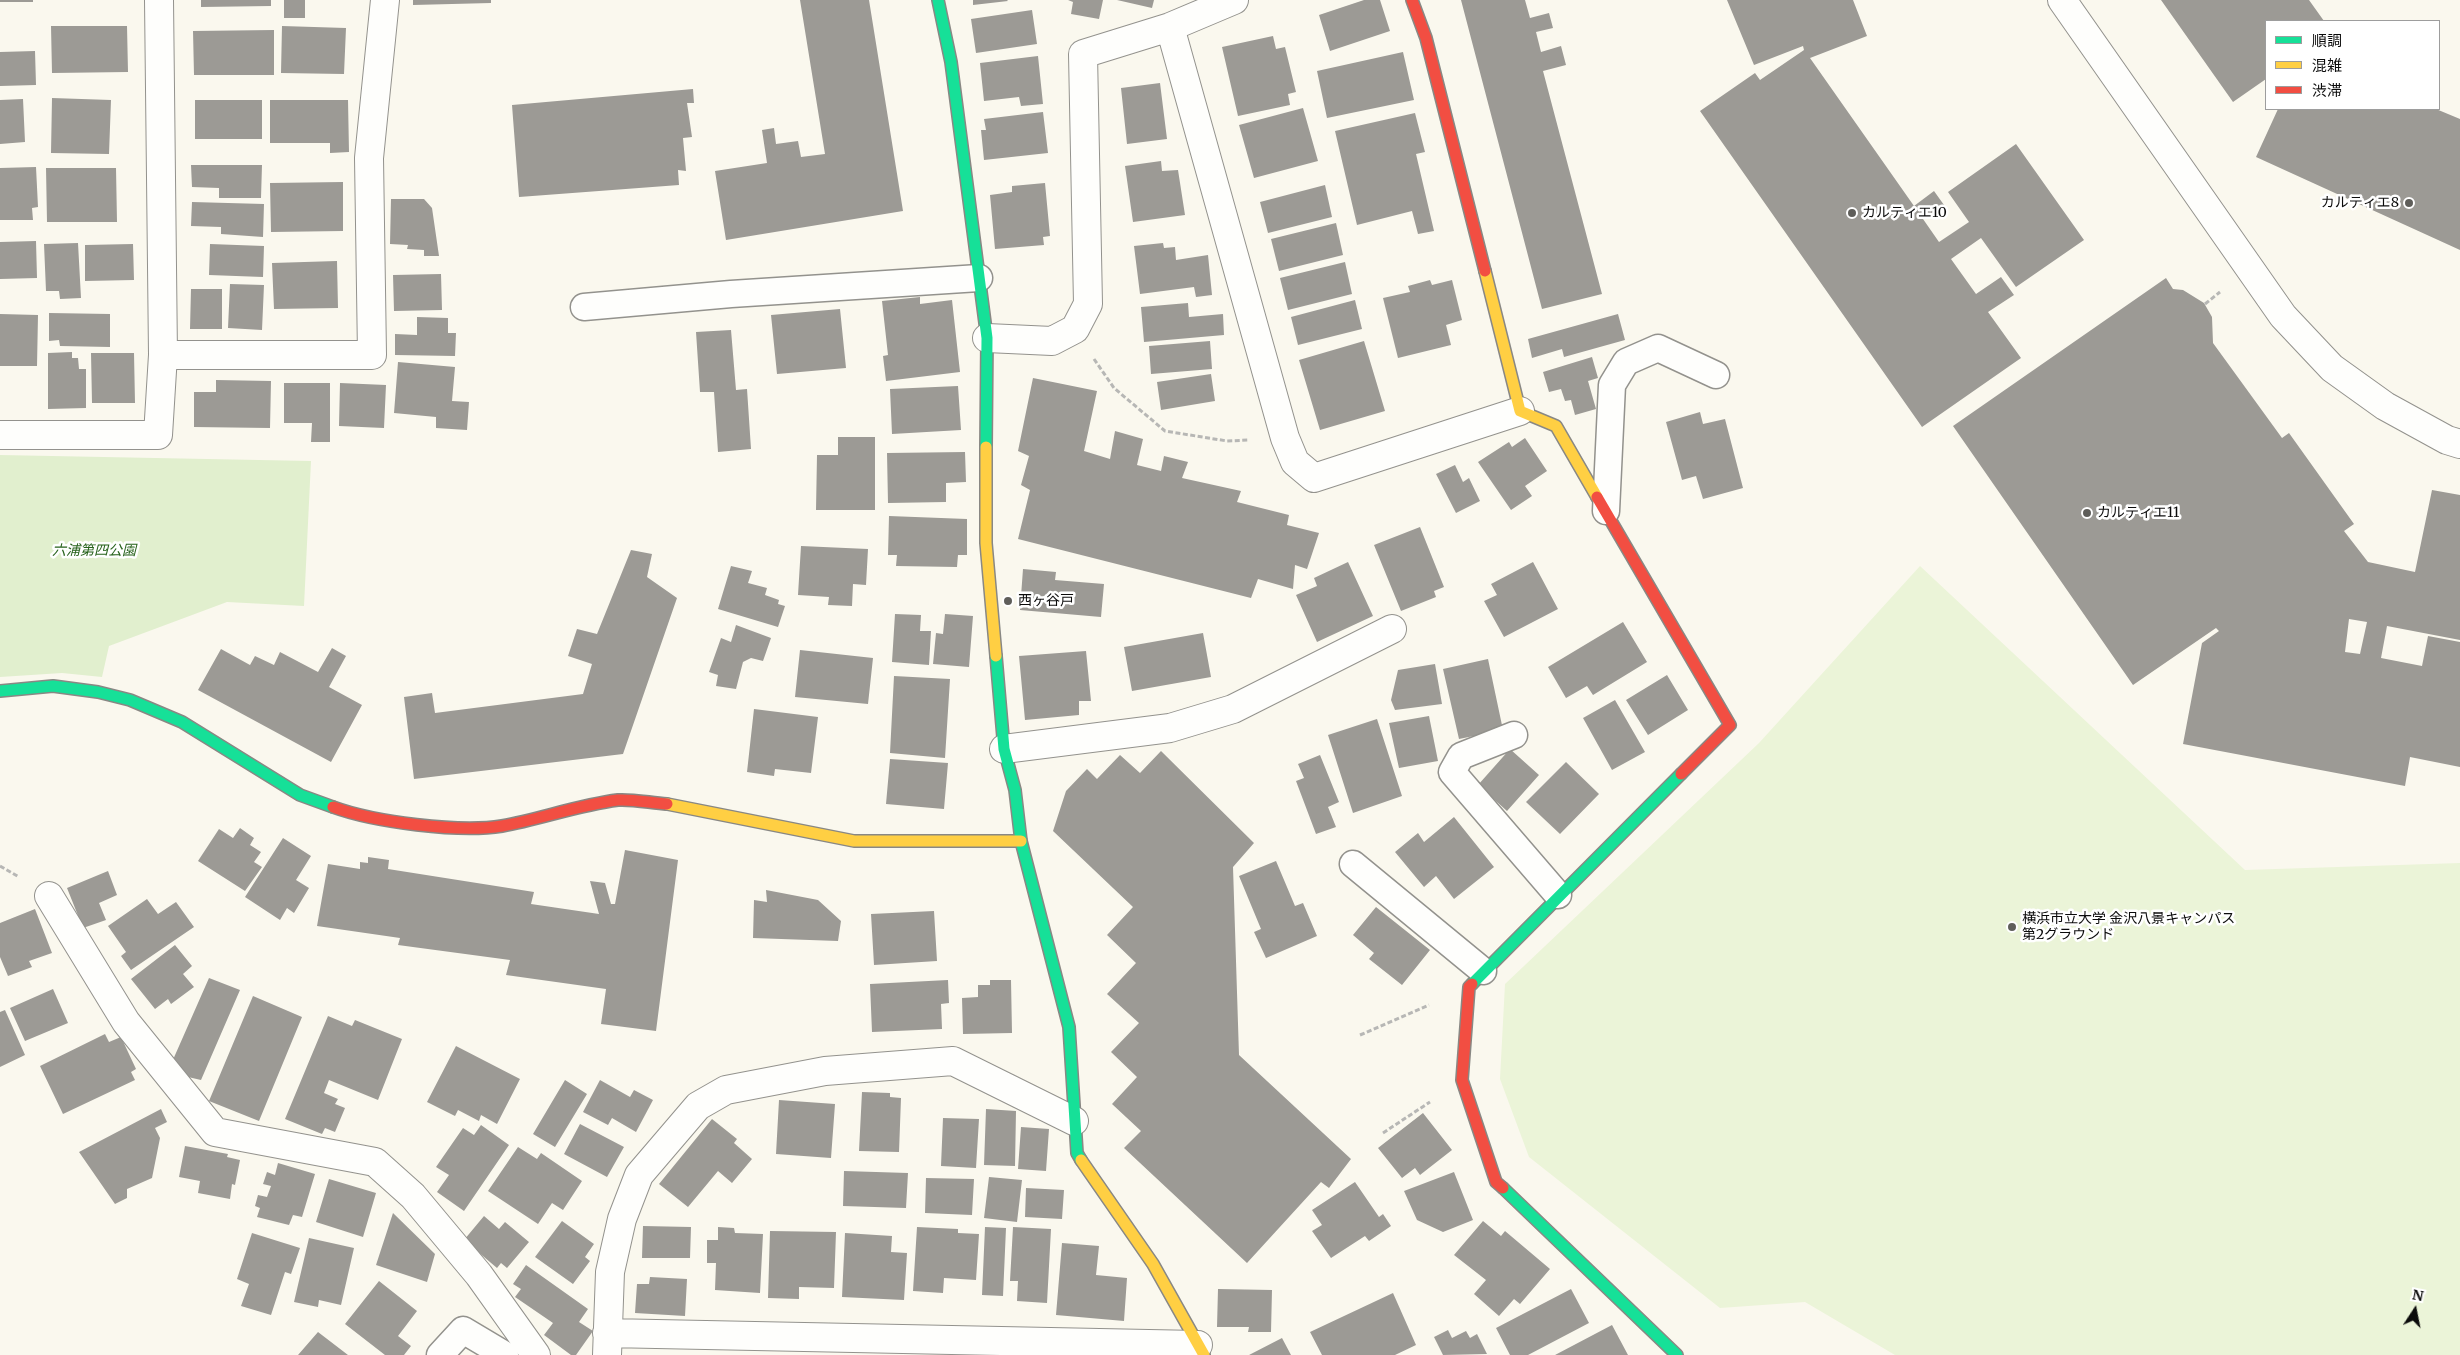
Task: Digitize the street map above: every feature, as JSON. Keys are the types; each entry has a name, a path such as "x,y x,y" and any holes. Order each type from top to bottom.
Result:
{"street":[{"path":"0,435 158,435 163,356 160,0"},
{"path":"163,356 372,355 369,158 385,0"},
{"path":"938,0 951,62 987,338 986,543 1004,749 1015,790 1021,841 1069,1028 1077,1152 1090,1175 1153,1264 1201,1350 607,1344 610,1272 622,1219 639,1175 698,1106 726,1090 825,1071 953,1062 1074,1121"},
{"path":"987,338 1052,341 1075,329 1088,304 1083,54 1170,27 1234,0"},
{"path":"1412,0 1426,38 1520,411"},
{"path":"2062,0 2283,316 2332,368 2385,406 2447,440 2460,444"},
{"path":"1170,27 1285,438 1295,462 1314,478 1520,411 1556,426 1730,725 1476,979 1462,1080 1496,1182 1677,1355"},
{"path":"1004,749 1170,728 1233,709 1392,629"},
{"path":"0,692 53,686 98,692 130,700 182,722 300,795 343,811 400,822 448,828 501,826 583,806 620,800 670,804 854,841 1021,841"},
{"path":"49,896 126,1022 215,1132 375,1162 419,1203 479,1275 536,1355"}],"lane":[{"path":"584,307 731,294 979,278"},
{"path":"1606,511 1612,385 1626,362 1658,348 1716,375"},
{"path":"1514,735 1461,756 1452,772 1558,895"},
{"path":"1352,864 1476,979"},
{"path":"440,1355 463,1330 505,1355"}],"path":[{"path":"2205,304 2227,287"},
{"path":"1075,329 1114,388 1165,431 1227,441 1285,438"},
{"path":"1360,1035 1476,979"},
{"path":"1383,1133 1462,1080"}],"green space":[{"name":"六浦第四公園","path":"0,455 311,461 304,606 227,602 109,646 102,677 62,673 0,677"},
{"name":"横浜市立大学 金沢八景キャンパス 第2グラウンド","path":"1920,566 2245,870 2460,863 2460,1355 1895,1355 1805,1302 1720,1308 1529,1157 1500,1079 1505,984 1759,743"}],"building":[{"path":"0,0 33,0 33,2 0,2"},
{"path":"201,0 271,0 271,6 201,7"},
{"path":"284,0 305,0 305,18 284,18"},
{"path":"413,0 491,0 491,3 413,5"},
{"path":"800,0 869,0 903,211 726,240 715,171 767,163 762,130 774,128 776,144 798,141 801,157 825,154"},
{"path":"973,0 1007,0 1008,1 973,5"},
{"path":"1068,0 1103,0 1099,19 1071,14 1073,2"},
{"path":"1117,0 1154,0 1152,8"},
{"path":"1364,0 1380,0 1390,31 1330,51 1319,15"},
{"path":"1461,0 1525,0 1530,18 1549,13 1553,28 1536,32 1541,52 1561,46 1566,65 1543,71 1602,294 1542,309"},
{"name":"カルティエ10","path":"1727,0 1853,0 1867,36 1810,58 1914,206 1934,191 1944,205 1923,219 1939,242 1969,222 1948,192 2016,144 2084,240 2016,287 1981,238 1951,259 1976,294 2001,277 2014,295 1988,312 2021,358 1922,427 1700,111 1755,73 1760,80 1804,50 1803,46 1754,65"},
{"path":"2161,0 2309,0 2323,20 2265,20 2265,80 2233,102"},
{"path":"1032,10 1037,44 976,53 971,19"},
{"path":"51,26 127,26 128,72 52,73"},
{"path":"282,26 346,28 344,74 281,73"},
{"path":"274,30 274,75 194,75 193,31"},
{"path":"1273,36 1276,49 1285,47 1296,92 1288,94 1290,105 1238,116 1222,47"},
{"path":"35,51 36,85 0,86 0,52"},
{"path":"1403,52 1414,100 1327,118 1317,71"},
{"path":"1038,56 1043,104 1021,106 1019,97 984,101 980,63"},
{"path":"1160,83 1167,139 1127,144 1121,88"},
{"path":"693,89 694,103 687,103 692,137 683,138 686,171 678,170 679,185 519,197 512,105"},
{"path":"52,98 111,100 109,154 51,153"},
{"path":"23,99 25,142 0,144 0,100"},
{"path":"195,100 262,100 262,139 195,139"},
{"path":"270,100 348,100 349,152 330,153 330,143 270,143"},
{"path":"1303,108 1318,161 1254,178 1239,125"},
{"name":"カルティエ8","path":"2278,110 2438,110 2460,119 2460,250 2256,157"},
{"path":"1043,112 1048,153 984,160 981,130 986,130 984,119"},
{"path":"1415,113 1425,152 1416,154 1434,231 1418,234 1412,211 1357,225 1335,131"},
{"path":"1161,161 1162,171 1178,170 1185,215 1133,222 1125,166"},
{"path":"191,165 262,165 261,198 219,198 219,188 192,187"},
{"path":"36,167 38,207 32,208 33,220 0,220 0,168"},
{"path":"46,168 116,168 117,222 47,222"},
{"path":"343,182 343,231 271,232 270,183"},
{"path":"1045,183 1050,236 1043,237 1044,245 995,249 990,195 1012,192 1012,186"},
{"path":"1325,185 1332,217 1268,233 1260,202"},
{"path":"391,199 424,199 432,208 439,256 424,256 424,250 407,249 408,245 390,244"},
{"path":"192,202 264,204 263,237 221,234 221,227 191,226"},
{"path":"1336,223 1343,255 1279,271 1271,239"},
{"path":"36,241 37,278 0,279 0,242"},
{"path":"78,243 81,298 60,299 59,291 46,291 44,244"},
{"path":"1163,243 1164,248 1175,247 1176,260 1208,255 1212,295 1196,297 1194,287 1140,294 1134,246"},
{"path":"133,244 134,280 85,281 85,245"},
{"path":"210,244 264,246 263,277 209,275"},
{"path":"337,261 338,308 274,309 272,263"},
{"path":"1345,262 1352,294 1288,310 1280,278"},
{"path":"441,274 442,310 394,311 393,275"},
{"path":"2166,278 2173,289 2183,290 2204,303 2212,317 2213,343 2282,438 2289,433 2354,524 2344,531 2368,562 2415,572 2432,490 2460,495 2460,640 2387,626 2381,658 2422,666 2428,636 2460,642 2460,767 2410,757 2405,786 2183,744 2202,643 2219,631 2216,628 2133,685 1953,426","holes":["2349,619 2367,622 2360,654 2345,652"]},
{"path":"1430,280 1432,285 1452,280 1462,320 1446,325 1451,345 1398,358 1383,298 1410,292 1408,286"},
{"path":"230,284 264,285 262,330 228,328"},
{"path":"191,289 222,289 222,329 190,329"},
{"path":"920,297 920,304 952,300 960,372 886,381 883,356 888,355 882,301"},
{"path":"1355,300 1362,329 1298,345 1291,317"},
{"path":"1188,303 1189,317 1223,314 1224,335 1144,342 1141,307"},
{"path":"840,309 846,368 777,374 771,315"},
{"path":"49,313 110,314 110,347 60,346 59,340 49,341"},
{"path":"0,314 38,315 37,366 0,366"},
{"path":"1618,314 1625,340 1564,357 1562,349 1532,358 1528,339"},
{"path":"417,317 448,318 448,333 456,333 455,356 395,355 395,334 417,335"},
{"path":"731,330 736,390 747,389 751,449 718,452 714,392 700,392 696,332"},
{"path":"1210,341 1212,369 1151,374 1149,346"},
{"path":"1364,341 1385,411 1320,430 1299,360"},
{"path":"72,352 72,358 78,358 79,369 86,369 86,408 48,409 48,353"},
{"path":"91,353 134,353 135,403 92,403"},
{"path":"1592,357 1598,378 1588,381 1596,409 1575,415 1571,400 1565,401 1561,389 1549,392 1543,372"},
{"path":"398,362 455,367 452,401 469,402 467,430 436,428 436,417 394,413"},
{"path":"1211,374 1215,401 1161,410 1157,382"},
{"path":"1033,378 1097,391 1084,451 1110,459 1115,431 1143,439 1137,465 1161,471 1164,456 1188,462 1182,478 1241,491 1237,502 1289,515 1287,525 1319,533 1307,569 1295,565 1293,589 1258,579 1251,598 1018,539 1030,490 1021,485 1029,456 1018,451"},
{"path":"216,380 271,381 270,428 194,427 194,392 216,392"},
{"path":"284,383 330,383 330,442 311,442 312,423 284,423"},
{"path":"340,383 386,385 384,428 339,426"},
{"path":"958,386 961,430 892,434 890,389"},
{"path":"1700,412 1703,424 1725,419 1743,488 1703,499 1696,476 1682,480 1666,422"},
{"path":"838,437 875,437 875,510 816,510 817,455 838,455"},
{"path":"1525,438 1547,471 1525,486 1532,496 1511,510 1478,462 1509,442 1512,447"},
{"path":"965,452 966,482 946,483 946,502 888,503 887,453"},
{"path":"1455,465 1463,482 1469,478 1480,501 1456,513 1436,474"},
{"path":"889,516 967,519 967,555 958,555 957,567 896,566 897,555 888,555"},
{"path":"1420,527 1444,587 1434,591 1436,597 1401,611 1374,545"},
{"path":"801,546 868,549 866,585 853,584 852,606 828,605 829,597 798,595"},
{"path":"631,550 652,554 647,577 677,598 623,754 414,779 404,697 432,693 435,713 583,694 592,664 568,656 577,629 597,634"},
{"path":"1348,562 1373,616 1317,642 1296,595 1317,586 1314,578"},
{"path":"1533,562 1558,609 1504,637 1484,601 1497,595 1491,584"},
{"path":"731,566 752,571 748,583 767,588 765,595 779,600 778,604 785,606 778,627 718,609"},
{"path":"1023,569 1056,572 1055,580 1104,584 1101,617 1020,610"},
{"path":"895,614 921,615 920,631 931,631 929,665 892,662"},
{"path":"945,614 973,616 969,667 933,664 936,633 943,634"},
{"path":"1623,622 1647,662 1593,695 1587,686 1566,698 1548,667"},
{"path":"736,625 771,638 763,661 751,658 743,662 736,689 716,686 718,675 709,672 721,638 731,642"},
{"path":"1203,633 1211,677 1132,691 1124,647"},
{"path":"332,648 346,656 329,687 362,705 331,762 198,690 221,649 250,665 255,656 274,665 280,652 318,672"},
{"path":"800,650 873,658 868,704 795,697"},
{"path":"1086,651 1091,701 1079,701 1079,715 1025,720 1019,656"},
{"path":"1488,659 1503,730 1459,739 1443,669"},
{"path":"1435,664 1442,704 1395,710 1391,700 1398,670"},
{"path":"1667,675 1688,710 1648,735 1626,700"},
{"path":"894,676 950,679 945,758 890,753"},
{"path":"1615,700 1645,752 1612,770 1583,718"},
{"path":"754,709 818,717 811,773 775,769 774,776 747,772"},
{"path":"1429,716 1438,761 1399,768 1389,723"},
{"path":"1377,719 1402,796 1353,813 1328,735"},
{"path":"1510,749 1539,775 1507,811 1478,785"},
{"path":"1161,751 1254,843 1233,867 1239,1055 1351,1159 1329,1188 1321,1182 1247,1263 1124,1148 1141,1131 1112,1104 1137,1077 1111,1052 1139,1023 1107,994 1136,963 1107,935 1133,907 1053,831 1066,791 1087,769 1097,779 1120,755 1140,773"},
{"path":"1320,755 1339,802 1328,807 1336,827 1316,834 1296,781 1304,778 1298,764"},
{"path":"890,759 948,763 944,809 886,804"},
{"path":"1566,762 1599,794 1560,834 1526,802"},
{"path":"1454,817 1494,867 1454,899 1436,876 1424,887 1395,852 1418,833 1424,842"},
{"path":"240,828 254,838 250,845 261,852 254,862 262,867 245,891 198,861 219,829 233,838"},
{"path":"283,838 311,856 296,880 309,888 294,913 287,908 280,920 245,897"},
{"path":"625,850 678,860 656,1031 601,1024 606,989 506,975 510,960 398,945 400,938 317,926 328,864 360,869 360,862 368,863 368,857 389,860 388,869 534,892 531,904 599,914 590,881 605,883 611,904 615,904"},
{"path":"1276,861 1295,906 1303,903 1317,936 1266,958 1254,932 1261,929 1239,876"},
{"path":"108,871 117,895 99,903 106,920 83,928 67,888"},
{"path":"766,890 818,900 841,921 838,941 753,938 754,900 767,902"},
{"path":"147,899 158,914 176,902 194,927 131,970 121,956 126,952 108,926"},
{"path":"1376,907 1430,950 1402,985 1369,959 1374,953 1353,935"},
{"path":"35,909 52,953 29,961 32,967 8,976 0,957 0,923"},
{"path":"934,911 937,961 874,965 871,914"},
{"path":"175,945 192,966 183,974 194,987 171,1004 168,999 155,1009 131,979"},
{"path":"209,978 240,990 201,1080 188,1077 172,1062"},
{"path":"948,980 949,1003 941,1004 942,1029 872,1032 870,984"},
{"path":"990,980 1011,980 1012,1033 963,1034 962,998 978,997 978,985 990,985"},
{"path":"53,989 68,1023 25,1041 10,1008"},
{"path":"253,996 302,1017 259,1121 209,1101"},
{"path":"5,1010 25,1055 0,1067 0,1012"},
{"path":"328,1016 352,1026 355,1020 402,1039 378,1100 329,1080 324,1093 338,1099 335,1104 345,1108 335,1132 325,1128 322,1134 285,1119"},
{"path":"105,1034 109,1042 121,1037 136,1069 131,1072 135,1080 63,1114 40,1066"},
{"path":"456,1046 520,1079 497,1124 481,1115 479,1121 458,1110 455,1116 427,1102"},
{"path":"565,1080 587,1094 555,1147 533,1134"},
{"path":"600,1080 630,1097 634,1090 653,1100 636,1132 612,1118 608,1125 583,1112"},
{"path":"862,1092 890,1093 890,1097 901,1098 899,1152 859,1151"},
{"path":"779,1100 835,1104 831,1158 776,1154"},
{"path":"161,1109 167,1122 155,1128 160,1138 152,1178 127,1189 127,1198 115,1204 79,1152"},
{"path":"986,1109 1016,1111 1015,1166 984,1165"},
{"path":"1423,1113 1452,1150 1420,1175 1415,1168 1402,1178 1378,1148"},
{"path":"943,1118 979,1119 976,1168 941,1166"},
{"path":"712,1119 737,1139 734,1143 752,1159 732,1183 718,1171 688,1207 659,1184"},
{"path":"580,1124 624,1147 607,1177 564,1154"},
{"path":"481,1125 509,1145 464,1211 437,1192 449,1175 436,1167 463,1128 474,1135"},
{"path":"1021,1127 1049,1129 1046,1171 1018,1169"},
{"path":"185,1146 228,1154 227,1157 240,1160 235,1185 232,1184 230,1199 198,1193 200,1181 179,1177"},
{"path":"518,1147 537,1159 541,1153 582,1181 563,1210 552,1203 538,1224 488,1191"},
{"path":"278,1163 315,1174 302,1217 293,1215 289,1225 257,1217 260,1208 255,1206 258,1195 267,1197 271,1186 263,1184 267,1172 275,1175"},
{"path":"844,1171 908,1173 906,1208 843,1206"},
{"path":"1454,1172 1473,1220 1443,1232 1417,1220 1404,1191"},
{"path":"989,1177 1022,1180 1017,1222 984,1218"},
{"path":"926,1178 974,1179 972,1215 925,1213"},
{"path":"329,1179 376,1193 363,1237 316,1222"},
{"path":"1355,1182 1379,1217 1383,1214 1391,1226 1369,1241 1365,1236 1331,1258 1312,1231 1322,1225 1312,1210"},
{"path":"1026,1188 1064,1190 1062,1219 1025,1217"},
{"path":"393,1213 435,1254 427,1282 376,1265"},
{"path":"484,1216 499,1229 505,1222 529,1242 507,1268 501,1263 497,1268 464,1240"},
{"path":"562,1221 594,1244 585,1257 590,1261 573,1284 535,1257"},
{"path":"1483,1221 1501,1236 1505,1231 1550,1269 1520,1304 1514,1299 1499,1316 1474,1294 1486,1280 1454,1255"},
{"path":"643,1226 691,1227 690,1258 642,1258"},
{"path":"718,1227 734,1228 735,1233 763,1234 760,1293 715,1290 716,1263 707,1263 707,1240 718,1240"},
{"path":"917,1227 958,1229 958,1233 979,1234 976,1280 944,1278 943,1293 913,1291"},
{"path":"985,1227 1006,1228 1003,1296 982,1295"},
{"path":"1013,1227 1051,1229 1047,1303 1017,1301 1018,1281 1010,1281"},
{"path":"770,1231 836,1232 834,1288 799,1287 799,1299 768,1298"},
{"path":"252,1233 300,1248 291,1274 285,1272 271,1315 241,1306 249,1284 237,1279"},
{"path":"845,1233 892,1236 891,1252 907,1253 904,1300 842,1297"},
{"path":"309,1238 354,1248 341,1305 319,1300 318,1307 294,1302"},
{"path":"1062,1243 1099,1246 1096,1275 1127,1278 1124,1321 1056,1315"},
{"path":"526,1265 588,1309 579,1322 593,1331 576,1355 571,1355 544,1335 553,1323 515,1297 521,1289 513,1284"},
{"path":"650,1277 687,1279 685,1316 635,1313 637,1284 649,1284"},
{"path":"379,1281 417,1311 398,1336 411,1346 404,1355 385,1355 345,1324"},
{"path":"1218,1289 1272,1290 1271,1332 1248,1332 1249,1327 1217,1327"},
{"path":"1571,1289 1589,1323 1528,1355 1510,1355 1496,1328"},
{"path":"1393,1293 1416,1345 1395,1355 1322,1355 1310,1332"},
{"path":"1612,1325 1628,1355 1555,1355"},
{"path":"1448,1330 1452,1338 1466,1331 1470,1338 1477,1334 1487,1354 1443,1355 1434,1337"},
{"path":"318,1332 348,1355 298,1355"},
{"path":"1282,1338 1291,1355 1249,1355"}],"traffic: fast":[{"path":"938,0 951,62 987,338 986,447"},
{"path":"996,656 1004,749 1015,790 1021,841 1069,1027 1077,1153 1081,1160"},
{"path":"0,691 53,686 98,692 130,700 182,722 300,795 333,807"},
{"path":"1472,984 1681,774"},
{"path":"1503,1188 1677,1355"}],"traffic: slow":[{"path":"1485,271 1520,411 1556,426 1597,497"},
{"path":"986,447 986,543 996,656"},
{"path":"667,804 854,841 1021,841"},
{"path":"1081,1160 1153,1264 1204,1355"}],"traffic: jam":[{"path":"1412,0 1426,38 1485,271"},
{"path":"1597,497 1730,725 1681,774"},
{"path":"333,807 371,817 417,825 484,828 531,820 588,805 618,800 667,804"},
{"path":"1472,984 1469,987 1462,1080 1496,1182 1503,1188"}],"place":[{"name":"カルティエ8","path":"2409,203"},
{"name":"カルティエ10","path":"1852,213"},
{"name":"カルティエ11","path":"2087,513"},
{"name":"西ヶ谷戸","path":"1008,601"},
{"name":"横浜市立大学 金沢八景キャンパス 第2グラウンド","path":"2012,927"}]}
